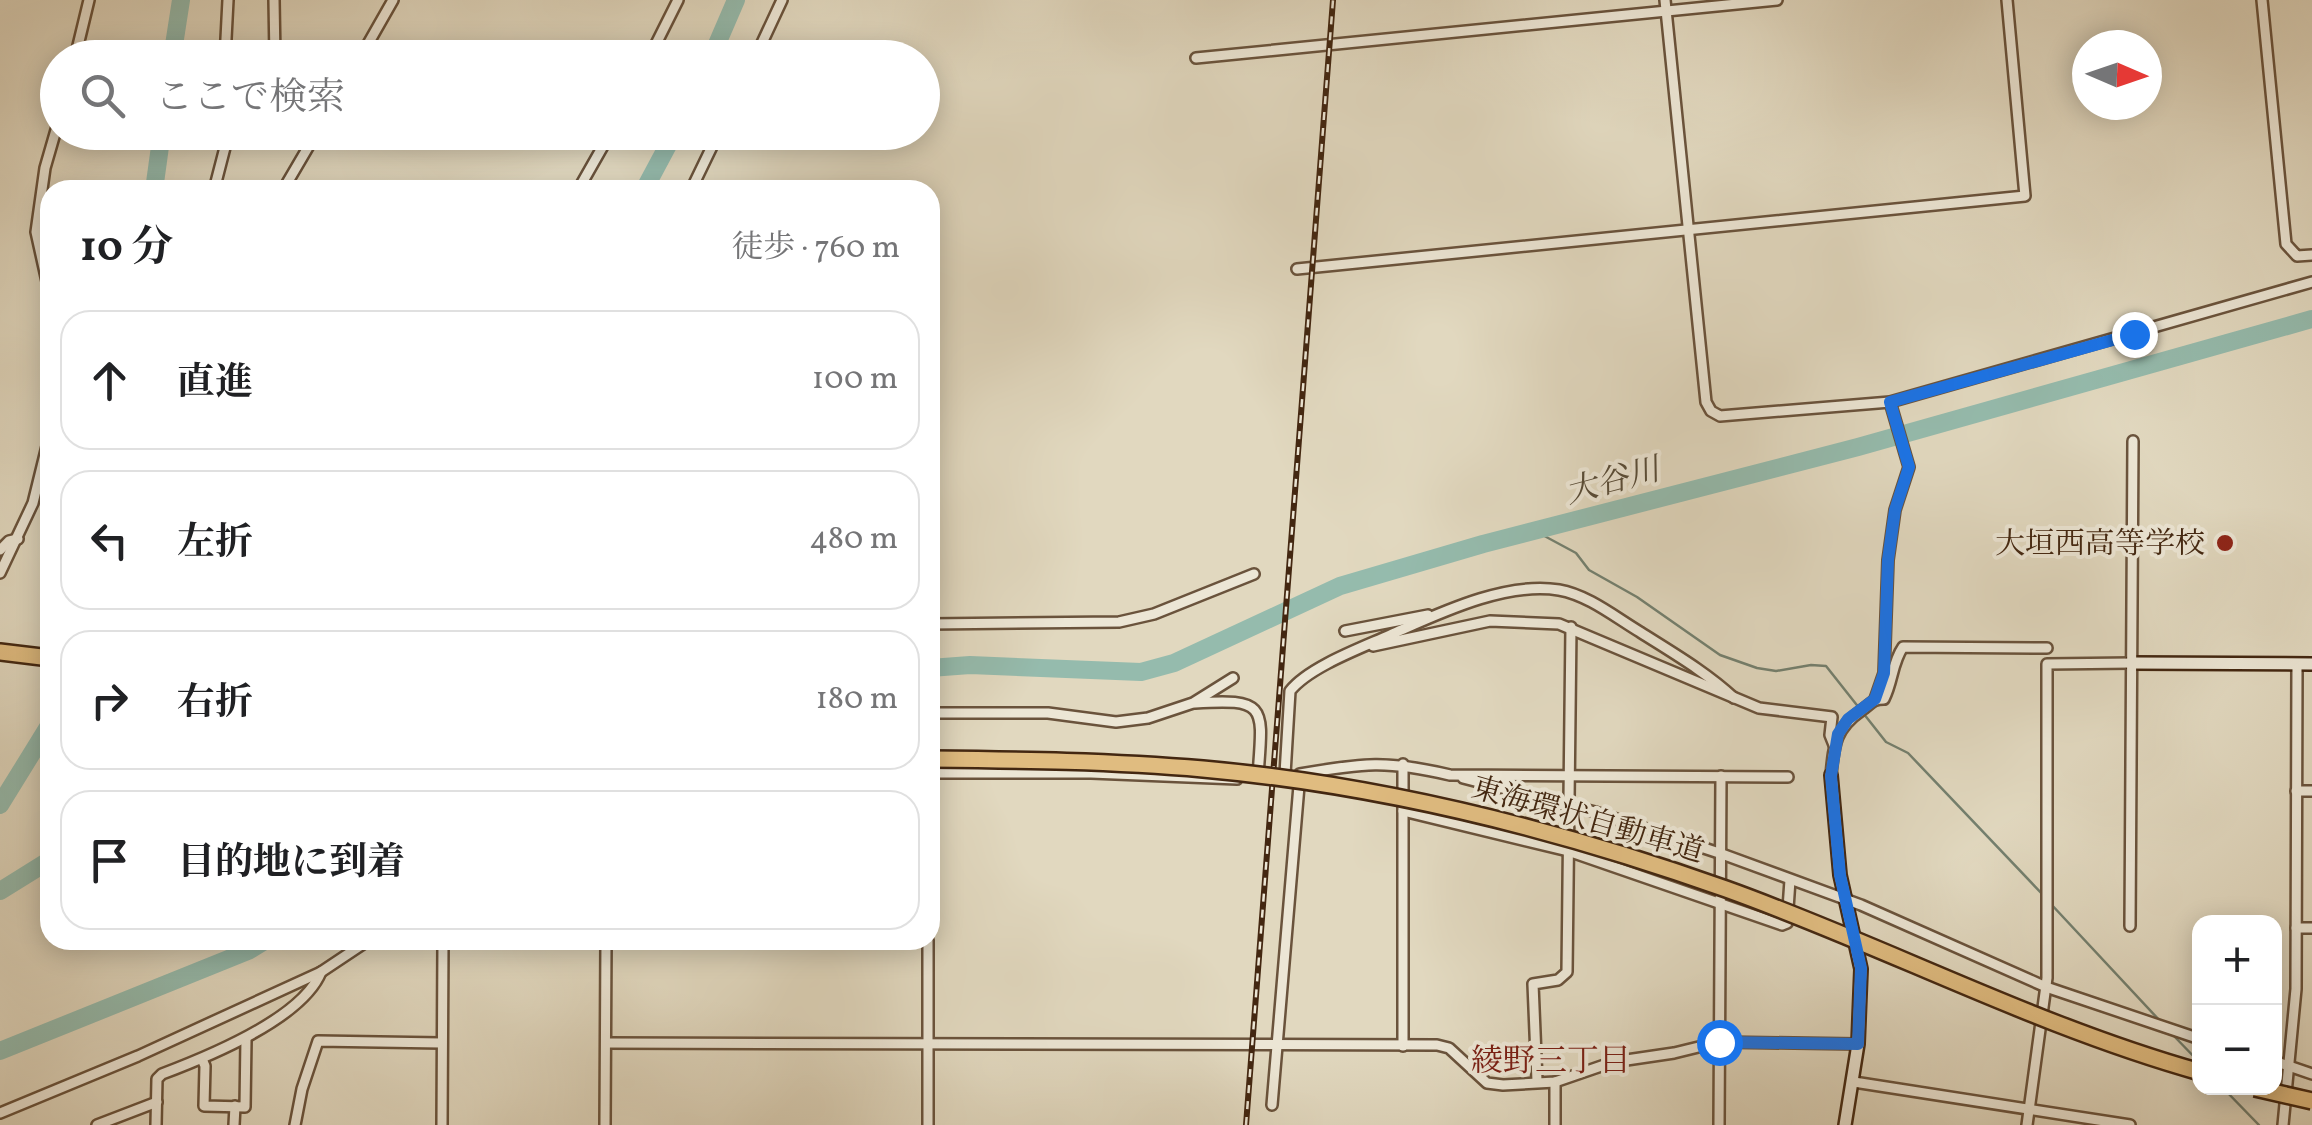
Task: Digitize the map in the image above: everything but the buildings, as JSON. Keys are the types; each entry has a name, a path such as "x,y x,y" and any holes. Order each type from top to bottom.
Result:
{"highway":[{"path":"0,652 40,657"},
{"name":"東海環状自動車道","path":"940,763 1103,762 1206,770 1373,792 1519,824 1730,890 2068,1027 2192,1069"},
{"path":"2282,1094 2312,1101"}],"street":[{"path":"80,40 90,0"},
{"path":"226,40 228,0"},
{"path":"274,0 275,40"},
{"path":"370,40 392,0"},
{"path":"659,40 678,0"},
{"path":"763,40 782,0"},
{"path":"1196,58 1666,6 1777,0"},
{"path":"1298,269 2024,196 2006,0"},
{"path":"2262,0 2286,244 2297,256 2312,254"},
{"path":"1666,6 1706,402 1720,416 1891,406 2312,282"},
{"path":"43,180 50,150"},
{"path":"216,180 223,150"},
{"path":"288,180 306,150"},
{"path":"584,180 601,150"},
{"path":"696,180 710,150"},
{"path":"40,204 36,232 40,250"},
{"path":"1875,699 1884,673 1888,560 1895,510 1909,467 1891,406"},
{"path":"2130,926 2132,441"},
{"path":"0,573 18,539 40,476"},
{"path":"0,550 18,539"},
{"path":"940,624 1119,622 1154,614 1254,574"},
{"path":"1345,631 1440,613 1529,588 1561,590 1590,602 1704,671 1734,698"},
{"path":"1286,774 1290,691 1298,681 1440,613"},
{"path":"1360,648 1490,621 1571,627 1759,708 1832,717 1830,734 1834,745"},
{"path":"1537,1081 1533,984 1558,980 1567,972 1571,627"},
{"path":"1845,1125 1858,1044 1861,968 1834,830 1834,745 1848,719 1875,699 1884,698 1892,684 1895,659 1903,646 2046,648"},
{"path":"2027,1125 2046,987 2047,664 2312,664"},
{"path":"2282,1125 2296,1002 2297,664"},
{"path":"940,713 1048,713 1116,722 1148,718 1193,703 1233,678"},
{"path":"1193,703 1236,701 1259,712 1262,728 1258,774"},
{"path":"940,764 1235,780 1362,763 1403,764 1568,805 1722,854 1845,900 2046,987 2192,1037"},
{"path":"1403,764 1403,1046"},
{"path":"1272,1105 1300,774"},
{"path":"1450,775 1788,776"},
{"path":"1719,1125 1722,776"},
{"path":"2296,791 2312,791"},
{"path":"1403,811 1568,851 1782,925 1788,923 1790,880"},
{"path":"2296,928 2312,928"},
{"path":"0,1113 138,1056 321,972 354,950"},
{"path":"442,1125 443,950"},
{"path":"606,950 606,1125"},
{"path":"928,950 928,1125"},
{"path":"156,1125 157,1079 162,1074 246,1039 315,988 321,972"},
{"path":"202,1058 204,1106 245,1106 246,1039"},
{"path":"295,1125 318,1041 442,1043"},
{"path":"606,1043 1448,1048 1487,1082 1503,1086 1555,1082 1613,1062 1719,1042 1858,1044"},
{"path":"2282,1065 2312,1074"},
{"path":"1555,1082 1555,1125"},
{"path":"1854,1082 2130,1125"},
{"path":"97,1125 156,1102"},
{"path":"234,1125 235,1106"}],"waterway":[{"path":"175,40 181,0"},
{"path":"719,40 736,0"},
{"path":"155,180 160,150"},
{"path":"649,180 665,150"},
{"name":"大谷川","path":"940,667 1141,672 1174,663 1340,586 1483,544 1858,447 2312,319"},
{"path":"1537,532 1576,553 1589,570 1637,597 1720,655 1776,671 1826,666 1886,742 1908,753 2045,897"},
{"path":"0,805 40,740"},
{"path":"0,891 40,866"},
{"path":"2050,903 2161,1022"},
{"name":"大谷川","path":"0,1051 250,950"},
{"path":"2173,1035 2192,1055"},
{"path":"2230,1095 2259,1125"}],"railway":[{"path":"1246,1125 1333,0"}],"place":[{"name":"大垣西高等学校","path":"2225,543"}],"district":[{"name":"綾野三丁目","path":"1551,1060"}],"route":[{"path":"1719,1042 1858,1044 1861,968 1840,875 1831,776 1838,734 1848,719 1875,699 1884,673 1888,560 1895,510 1909,467 1890,402 2134,334"}]}
